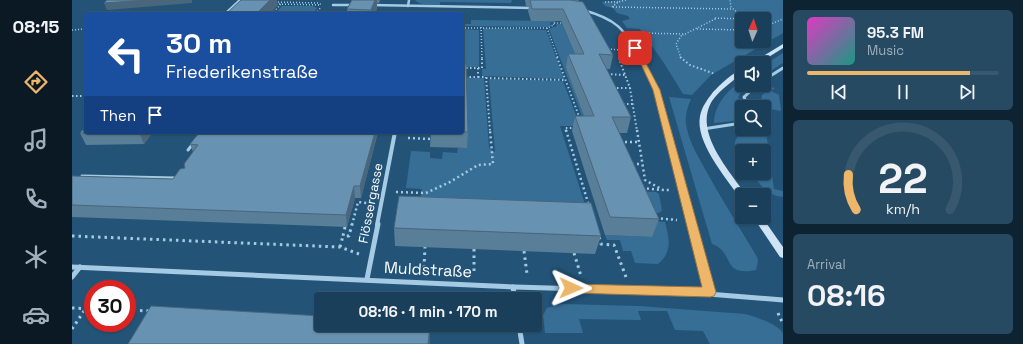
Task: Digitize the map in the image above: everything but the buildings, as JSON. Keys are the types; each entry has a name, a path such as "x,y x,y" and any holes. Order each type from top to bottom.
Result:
{"main road":[{"path":"767,56 783,46"},
{"path":"735,76 722,85 707,102 702,118 703,129 716,157 737,188"},
{"path":"762,224 783,254"}],"street":[{"path":"227,12 240,0"},
{"path":"408,6 409,0"},
{"path":"333,5 362,5"},
{"path":"369,5 539,8"},
{"path":"576,10 595,13 612,19 625,33 641,58 656,90 710,292"},
{"path":"771,76 783,68"},
{"path":"703,129 735,124"},
{"name":"Flössergasse","path":"366,279 395,134"},
{"name":"Muldstraße","path":"72,267 366,279 513,287 710,292 783,300"},
{"path":"72,277 80,267"},
{"path":"513,287 514,292"},
{"path":"520,332 522,344"}],"lane":[{"path":"188,150 193,144"},
{"path":"80,176 180,178"}],"path":[{"path":"730,0 731,7 744,19 714,18 715,19 681,36 676,44 677,52 683,61 701,70 730,79"},
{"path":"270,2 318,3 322,5 274,4"},
{"path":"604,2 618,2"},
{"path":"274,12 280,4"},
{"path":"613,7 733,9"},
{"path":"771,24 783,19"},
{"path":"464,28 547,28 554,25 553,23 565,23"},
{"path":"464,68 482,68 481,27"},
{"path":"547,28 581,122"},
{"path":"72,30 84,29"},
{"path":"695,29 735,30"},
{"path":"625,33 685,34"},
{"path":"607,49 636,50"},
{"path":"613,61 619,61 619,59 624,57 641,58"},
{"path":"619,61 630,88 645,180 663,190"},
{"path":"478,68 478,77"},
{"path":"605,74 625,75"},
{"path":"464,77 565,80"},
{"path":"384,192 426,193 450,182 478,165 493,164 486,78"},
{"path":"611,88 630,88"},
{"path":"72,96 84,96"},
{"path":"619,104 633,104"},
{"path":"628,121 636,121"},
{"path":"577,128 565,128 590,210"},
{"path":"394,138 431,138"},
{"path":"618,142 639,142"},
{"path":"628,164 642,164"},
{"path":"639,188 683,191"},
{"path":"343,236 349,236 356,202 382,203"},
{"path":"651,217 690,221"},
{"path":"340,247 345,227"},
{"path":"598,235 601,244 614,245 630,289"},
{"path":"72,236 340,247 371,258"},
{"path":"422,282 425,247"},
{"path":"474,249 475,285"},
{"path":"524,251 529,287"},
{"path":"574,253 585,288"},
{"path":"72,308 84,308"},
{"path":"136,310 158,311"},
{"path":"72,329 84,311"}],"shaded area":[{"path":"415,0 512,0 511,3 440,2 440,5 423,4"},
{"path":"620,0 783,0 783,33 771,40 771,12 735,12 735,48 757,48 744,56 735,56 735,61 711,75 692,95 683,94 664,63 640,29 627,28 622,21 630,19 628,16 617,13 613,8 605,6 602,2"},
{"path":"282,6 313,6 317,8 314,12 277,12"},
{"path":"471,20 555,21 556,23 550,22 551,26 547,27 464,26 464,24 471,24"},
{"path":"556,24 562,24 581,68 566,68 590,132 588,132 549,29 557,26"},
{"path":"483,28 546,30 564,79 482,76 482,69 486,69"},
{"path":"464,29 479,30 479,67 465,67"},
{"path":"783,53 783,63 771,71 771,61"},
{"path":"464,77 484,78 489,148 495,152 489,79 563,81 580,126 560,126 588,214 421,198 422,189 406,188 411,151 430,152 430,158 442,159 443,152 457,153 458,148 467,148"},
{"path":"735,86 735,92 741,92 738,97 740,100 735,100 735,120 714,123 716,110 719,104"},
{"path":"771,91 779,95 781,111 771,109 771,100 761,100 762,95 765,92"},
{"path":"669,97 691,99 686,117 690,140 712,182 735,220 735,224 737,224 757,257 758,261 756,270 738,270 733,267 724,252 712,244"},
{"path":"767,136 768,144 735,144 738,137"},
{"path":"771,167 774,189 783,191 783,197 771,194 771,188 763,188 756,180 771,180"},
{"path":"632,191 656,192 659,194 662,211 656,214"},
{"path":"645,220 665,222 668,234 668,250 666,255 658,264 635,263 631,251 623,251 620,240 607,240 605,235 652,237"},
{"path":"562,304 639,306 745,314 766,321 777,327 783,334 783,344 710,344 703,331 675,330 667,311 638,311 641,320 579,319 583,333 545,333 543,315 547,308"}],"route":[{"path":"571,288 710,292 690,221 662,109 649,73 635,48"}]}
